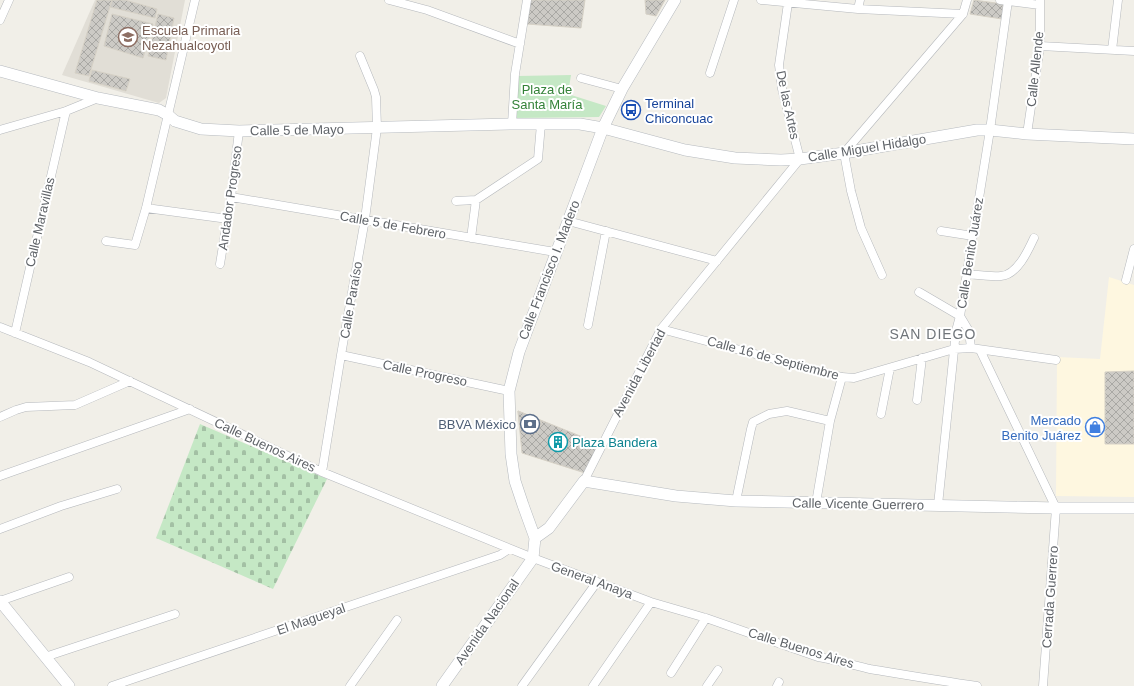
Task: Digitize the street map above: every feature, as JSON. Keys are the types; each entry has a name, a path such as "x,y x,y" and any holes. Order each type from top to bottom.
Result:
{"main road":[{"name":"Calle Francisco I. Madero","path":"533,558 535,538 515,481 512,461 509,391 519,352 555,252 603,128 622,90 675,0"},
{"name":"Calle 5 de Mayo","path":"0,71 98,98 159,110 175,121 201,129 239,131 512,124 580,124 603,128"},
{"name":"Calle Miguel Hidalgo","path":"603,128 685,150 735,158 781,160 844,153 977,130 1134,139"},
{"name":"Calle Vicente Guerrero","path":"584,481 676,496 736,502 1134,508"},
{"name":"Avenida Libertad","path":"535,538 549,528 584,481"},
{"name":"Avenida Nacional","path":"442,686 533,558"},
{"path":"0,601 69,686"}],"street":[{"path":"0,20 9,0"},
{"path":"106,241 135,245 146,208 195,0"},
{"path":"389,0 427,10 520,44"},
{"path":"512,124 515,74 527,0"},
{"path":"710,72 734,0"},
{"path":"761,0 858,9 964,14"},
{"path":"858,9 860,0"},
{"path":"882,275 861,228 851,191 844,153 964,14 967,0"},
{"path":"1112,50 1118,0"},
{"path":"1004,1 1040,3"},
{"name":"Calle Benito Juárez","path":"938,505 956,331 960,316 990,130 1004,1"},
{"name":"De las Artes","path":"788,3 779,64 782,90 800,159"},
{"name":"Calle Allende","path":"1027,134 1040,46 1040,3"},
{"path":"1040,46 1134,51"},
{"name":"Calle Paraíso","path":"322,472 365,219 378,128 376,97 360,56"},
{"path":"581,78 622,90"},
{"path":"0,130 66,111 98,98"},
{"name":"Calle Maravillas","path":"15,333 66,111"},
{"path":"471,238 477,198 538,159 540,124"},
{"name":"Andador Progreso","path":"220,264 228,219 239,131"},
{"name":"Avenida Libertad","path":"584,481 661,329 800,159"},
{"name":"Calle 5 de Febrero","path":"231,197 555,252"},
{"path":"456,201 476,200"},
{"path":"146,208 228,219"},
{"path":"568,221 717,261"},
{"path":"588,325 606,231"},
{"path":"941,231 973,236"},
{"path":"967,274 1001,276 1011,273 1026,256 1034,238"},
{"path":"1126,280 1134,249"},
{"path":"919,292 960,316 969,330 971,348"},
{"name":"Calle Buenos Aires","path":"0,327 88,362 322,472 533,558"},
{"name":"Calle 16 de Septiembre","path":"661,329 842,377 854,378 954,349 971,348 1056,360"},
{"path":"980,350 1056,508"},
{"name":"Calle Progreso","path":"341,355 509,391"},
{"path":"917,400 922,358"},
{"path":"882,414 890,368"},
{"path":"816,503 830,421 842,377"},
{"path":"0,417 26,407 75,405 130,382"},
{"path":"0,476 190,409"},
{"path":"736,502 750,430 753,422 769,414 787,411 830,421"},
{"path":"0,529 61,506 117,489"},
{"name":"Cerrada Guerrero","path":"1043,686 1056,508"},
{"name":"El Magueyal","path":"112,686 500,555 509,549"},
{"name":"General Anaya","path":"533,558 651,602"},
{"path":"0,601 69,577"},
{"path":"522,686 597,582"},
{"path":"593,686 651,602"},
{"name":"Calle Buenos Aires","path":"651,602 706,618 818,657 834,659 925,682 977,686"},
{"path":"45,657 175,614"},
{"path":"672,673 706,618"},
{"path":"350,686 397,620"},
{"path":"707,686 718,670"}],"shaded area":[{"name":"Escuela Primaria Nezahualcoyotl","path":"95,0 185,0 166,98 159,103 62,75"},
{"name":"Mercado Benito Juárez","path":"1109,277 1134,285 1134,497 1056,496 1057,357 1100,359"}],"green space":[{"name":"Plaza de Santa María","path":"571,75 568,94 606,106 599,117 515,118 518,76"},
{"path":"200,424 327,479 273,589 156,538"}],"building":[{"path":"97,0 112,0 89,76 75,73"},
{"path":"112,0 125,0 157,9 155,18 110,7"},
{"path":"530,0 585,0 581,28 527,24"},
{"path":"645,0 665,0 656,16 646,14"},
{"path":"974,0 1003,4 1002,19 970,14"},
{"path":"112,14 153,24 143,58 104,46"},
{"path":"158,14 174,18 166,60 148,56"},
{"path":"92,70 130,79 126,91 89,81"},
{"path":"1134,371 1134,444 1105,444 1105,372"},
{"name":"Plaza Bandera","path":"518,411 600,444 585,473 522,453"},
{"name":"BBVA México","path":"518,411 542,421 537,434 520,428"}],"place":[{"name":"Escuela Primaria Nezahualcoyotl","path":"128,37"},
{"name":"Terminal Chiconcuac","path":"631,110"},
{"name":"BBVA México","path":"530,424"},
{"name":"Mercado Benito Juárez","path":"1095,427"},
{"name":"Plaza Bandera","path":"558,442"}],"district":[{"name":"SAN DIEGO","path":"933,334"}]}
